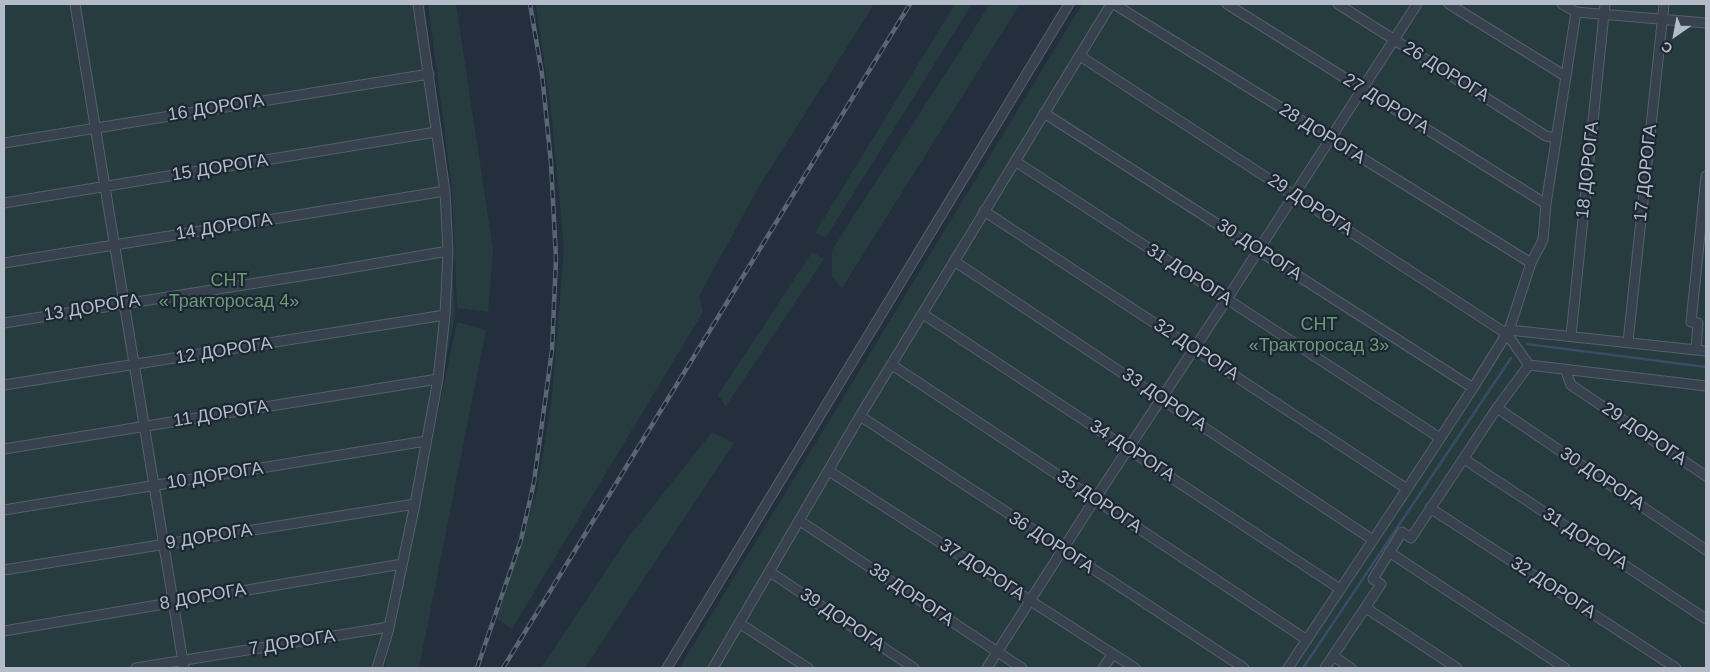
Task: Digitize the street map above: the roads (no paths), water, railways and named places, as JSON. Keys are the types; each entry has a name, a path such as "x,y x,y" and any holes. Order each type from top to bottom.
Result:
{"street":[{"path":"75,4 184,664"},
{"path":"377,668 389,627 414,504 438,379 445,315 448,251 445,191 418,4"},
{"path":"667,668 1069,4"},
{"path":"713,668 860,416 1014,161 1113,4"},
{"name":"28 ДОРОГА","path":"1113,4 1531,263"},
{"name":"27 ДОРОГА","path":"1227,4 1546,204"},
{"name":"26 ДОРОГА","path":"1338,4 1546,136 1556,138"},
{"path":"987,668 1160,398 1259,250 1417,4"},
{"path":"1448,4 1565,76"},
{"path":"1562,4 1576,12 1706,23"},
{"name":"18 ДОРОГА","path":"1571,336 1605,4"},
{"name":"17 ДОРОГА","path":"1628,342 1664,4"},
{"path":"1288,668 1407,489 1508,332 1531,263 1543,240 1546,204 1576,12"},
{"name":"29 ДОРОГА","path":"1080,56 1508,332 1528,365"},
{"name":"16 ДОРОГА","path":"4,143 429,74"},
{"name":"30 ДОРОГА","path":"1044,113 1473,388"},
{"name":"15 ДОРОГА","path":"4,203 436,132"},
{"name":"31 ДОРОГА","path":"1014,161 1440,438"},
{"path":"1696,349 1698,323 1691,322 1706,176"},
{"name":"14 ДОРОГА","path":"4,263 445,191"},
{"name":"32 ДОРОГА","path":"984,211 1407,489"},
{"name":"13 ДОРОГА","path":"4,323 448,251"},
{"name":"33 ДОРОГА","path":"954,261 1373,540"},
{"name":"34 ДОРОГА","path":"923,314 1340,589"},
{"name":"12 ДОРОГА","path":"4,385 445,315"},
{"path":"1508,332 1571,336 1706,351"},
{"name":"35 ДОРОГА","path":"892,365 1307,640"},
{"path":"1326,668 1381,584 1373,578 1402,532 1411,538 1497,408 1528,365 1706,386"},
{"name":"29 ДОРОГА","path":"1565,369 1571,386 1706,476"},
{"name":"11 ДОРОГА","path":"4,449 438,379"},
{"name":"30 ДОРОГА","path":"1497,408 1706,550"},
{"name":"36 ДОРОГА","path":"860,416 1244,668"},
{"name":"10 ДОРОГА","path":"4,510 426,441"},
{"name":"31 ДОРОГА","path":"1464,459 1706,619"},
{"name":"37 ДОРОГА","path":"829,470 1135,668"},
{"name":"9 ДОРОГА","path":"4,570 414,504"},
{"name":"32 ДОРОГА","path":"1430,508 1676,668"},
{"name":"38 ДОРОГА","path":"800,521 1022,668"},
{"path":"1390,552 1565,668"},
{"name":"8 ДОРОГА","path":"4,631 402,564"},
{"name":"39 ДОРОГА","path":"770,572 914,668"},
{"path":"1366,608 1457,668"},
{"path":"739,623 808,668"},
{"name":"7 ДОРОГА","path":"136,668 184,664 389,627"},
{"path":"1104,668 1113,654"},
{"path":"1333,656 1351,668"}],"waterway":[{"path":"1527,344 1706,367"},
{"path":"1303,668 1511,358"}],"railway":[{"path":"477,668 521,540 534,482 552,350 556,259 551,163 542,74 530,4"},
{"path":"503,668 910,4"}],"park label":[{"name":"СНТ «Тракторосад 4»","path":"229,291"},
{"name":"СНТ «Тракторосад 3»","path":"1319,335"}]}
